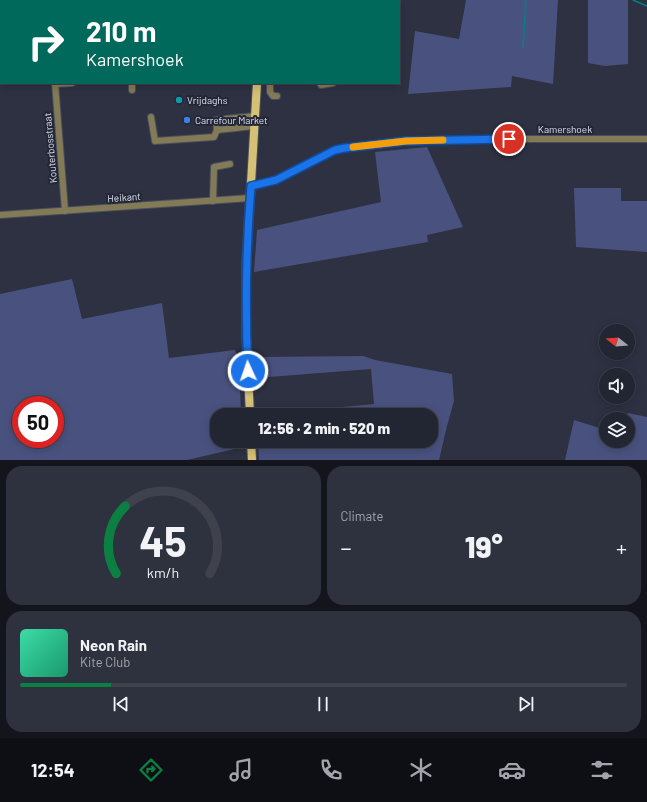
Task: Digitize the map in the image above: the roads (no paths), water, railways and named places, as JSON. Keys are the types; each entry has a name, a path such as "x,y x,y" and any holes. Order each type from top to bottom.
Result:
{"main road":[{"path":"250,408 246,333 246,267 257,84"},
{"path":"251,448 252,460"}],"street":[{"name":"Kouterbosstraat","path":"55,84 65,211"},
{"path":"132,84 132,90"},
{"path":"270,84 270,92 272,96 278,96"},
{"path":"151,117 155,141 214,137 217,130 216,120 255,116"},
{"path":"217,130 254,126"},
{"name":"Kamershoek","path":"251,186 276,180 335,150 345,148 406,141 486,139 647,139"},
{"path":"213,201 214,167 230,164"},
{"name":"Heikant","path":"0,215 250,198"}],"waterway":[{"path":"523,48 526,0"},
{"path":"633,0 647,6"}],"place":[{"name":"Vrijdaghs","path":"179,100"},
{"name":"Carrefour Market","path":"187,120"}]}
